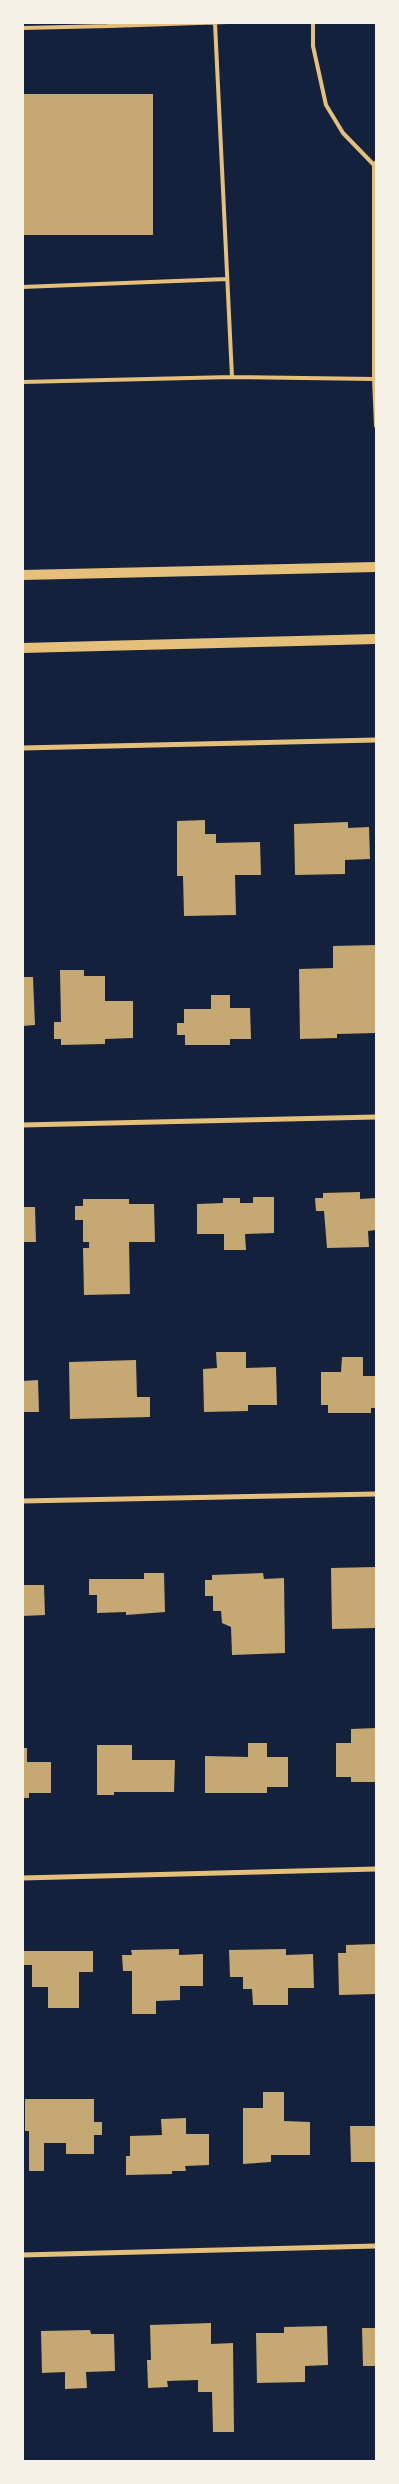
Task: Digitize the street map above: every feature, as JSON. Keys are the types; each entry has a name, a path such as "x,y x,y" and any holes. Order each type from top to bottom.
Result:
{"main road":[{"path":"22,575 376,567"},
{"path":"22,648 376,639"}],"street":[{"path":"22,748 376,740"},
{"path":"22,1125 376,1117"},
{"path":"22,1501 376,1494"},
{"path":"22,1878 376,1869"},
{"path":"22,2255 376,2246"}],"lane":[{"path":"22,28 228,22"},
{"path":"313,22 315,55 326,105 343,133 376,164 374,379 376,426"},
{"path":"215,23 232,377"},
{"path":"22,287 227,279"},
{"path":"22,382 232,377 374,379"}],"building":[{"path":"22,94 153,94 153,235 22,235"},
{"path":"205,820 205,834 216,834 216,843 260,842 261,875 235,875 236,915 184,916 183,876 177,876 177,821"},
{"path":"348,822 348,828 369,827 370,859 345,860 345,874 295,875 294,824"},
{"path":"376,945 376,1033 337,1034 337,1038 300,1039 299,969 333,968 333,946"},
{"path":"60,970 84,970 84,976 105,976 105,1001 133,1001 133,1038 105,1039 105,1044 61,1045 61,1039 54,1039 54,1022 61,1022"},
{"path":"22,977 33,977 35,1025 22,1026"},
{"path":"211,995 230,995 230,1008 250,1008 251,1039 230,1039 230,1045 185,1045 185,1035 177,1035 177,1023 184,1023 184,1009 211,1009"},
{"path":"360,1192 360,1199 376,1198 376,1230 368,1231 369,1247 327,1248 324,1211 316,1211 315,1198 323,1198 323,1193"},
{"path":"253,1197 274,1197 274,1233 245,1234 246,1250 224,1250 224,1234 197,1234 197,1204 223,1203 223,1198 240,1198 240,1203 253,1203"},
{"path":"83,1199 129,1199 129,1204 154,1204 155,1242 129,1242 130,1294 84,1295 83,1248 89,1248 89,1242 83,1242 83,1220 75,1220 75,1206 83,1206"},
{"path":"22,1207 35,1207 36,1242 22,1242"},
{"path":"216,1352 246,1352 246,1368 276,1367 277,1405 248,1405 248,1411 204,1412 203,1369 217,1368"},
{"path":"342,1357 363,1357 363,1376 376,1376 376,1408 371,1408 371,1413 328,1413 328,1405 321,1405 321,1372 341,1372"},
{"path":"136,1360 137,1397 150,1397 150,1417 70,1419 69,1362"},
{"path":"38,1380 39,1412 22,1412 22,1381"},
{"path":"375,1567 376,1628 332,1629 331,1568"},
{"path":"144,1573 164,1573 165,1612 126,1615 126,1612 97,1613 97,1595 89,1595 89,1579 144,1579"},
{"path":"263,1573 264,1579 284,1578 285,1653 232,1655 231,1627 222,1623 221,1611 213,1611 213,1596 205,1596 205,1580 212,1580 212,1575"},
{"path":"22,1585 44,1585 45,1615 22,1616"},
{"path":"376,1728 376,1782 351,1782 351,1777 336,1777 336,1743 351,1743 351,1729"},
{"path":"248,1743 267,1743 267,1757 288,1757 288,1787 267,1787 267,1793 205,1793 205,1756 248,1757"},
{"path":"97,1745 132,1745 132,1760 175,1760 174,1792 114,1792 114,1795 97,1795"},
{"path":"22,1748 27,1748 27,1762 51,1762 51,1793 29,1793 29,1798 22,1798"},
{"path":"376,1944 376,1994 339,1995 338,1953 346,1953 346,1945"},
{"path":"179,1949 179,1955 203,1954 203,1986 180,1986 180,2000 156,2001 156,2014 132,2014 132,1971 123,1971 122,1955 132,1955 131,1950"},
{"path":"286,1949 286,1955 313,1954 314,1988 288,1988 288,2005 253,2005 252,1989 243,1989 243,1977 230,1977 229,1950"},
{"path":"24,1951 93,1951 93,1972 79,1972 79,2008 48,2008 48,1987 32,1987 32,1965 24,1965"},
{"path":"263,2092 284,2092 284,2121 310,2122 310,2155 271,2155 271,2162 243,2164 243,2108 263,2108"},
{"path":"25,2099 94,2099 94,2122 102,2122 102,2135 94,2135 94,2154 66,2154 66,2143 44,2143 44,2171 29,2171 29,2131 25,2131"},
{"path":"186,2118 186,2134 209,2134 209,2165 185,2166 186,2171 172,2171 172,2174 126,2175 126,2156 130,2156 130,2136 162,2135 161,2119"},
{"path":"350,2126 376,2126 376,2162 351,2162"},
{"path":"211,2323 211,2344 233,2343 234,2432 213,2432 212,2392 198,2392 198,2380 167,2381 168,2387 148,2388 147,2360 151,2360 150,2325"},
{"path":"327,2326 328,2365 305,2366 305,2382 257,2383 256,2333 284,2333 284,2327"},
{"path":"362,2328 376,2328 376,2366 363,2366"},
{"path":"90,2330 91,2334 114,2334 115,2371 86,2372 87,2388 65,2389 65,2372 42,2373 41,2331"}]}
